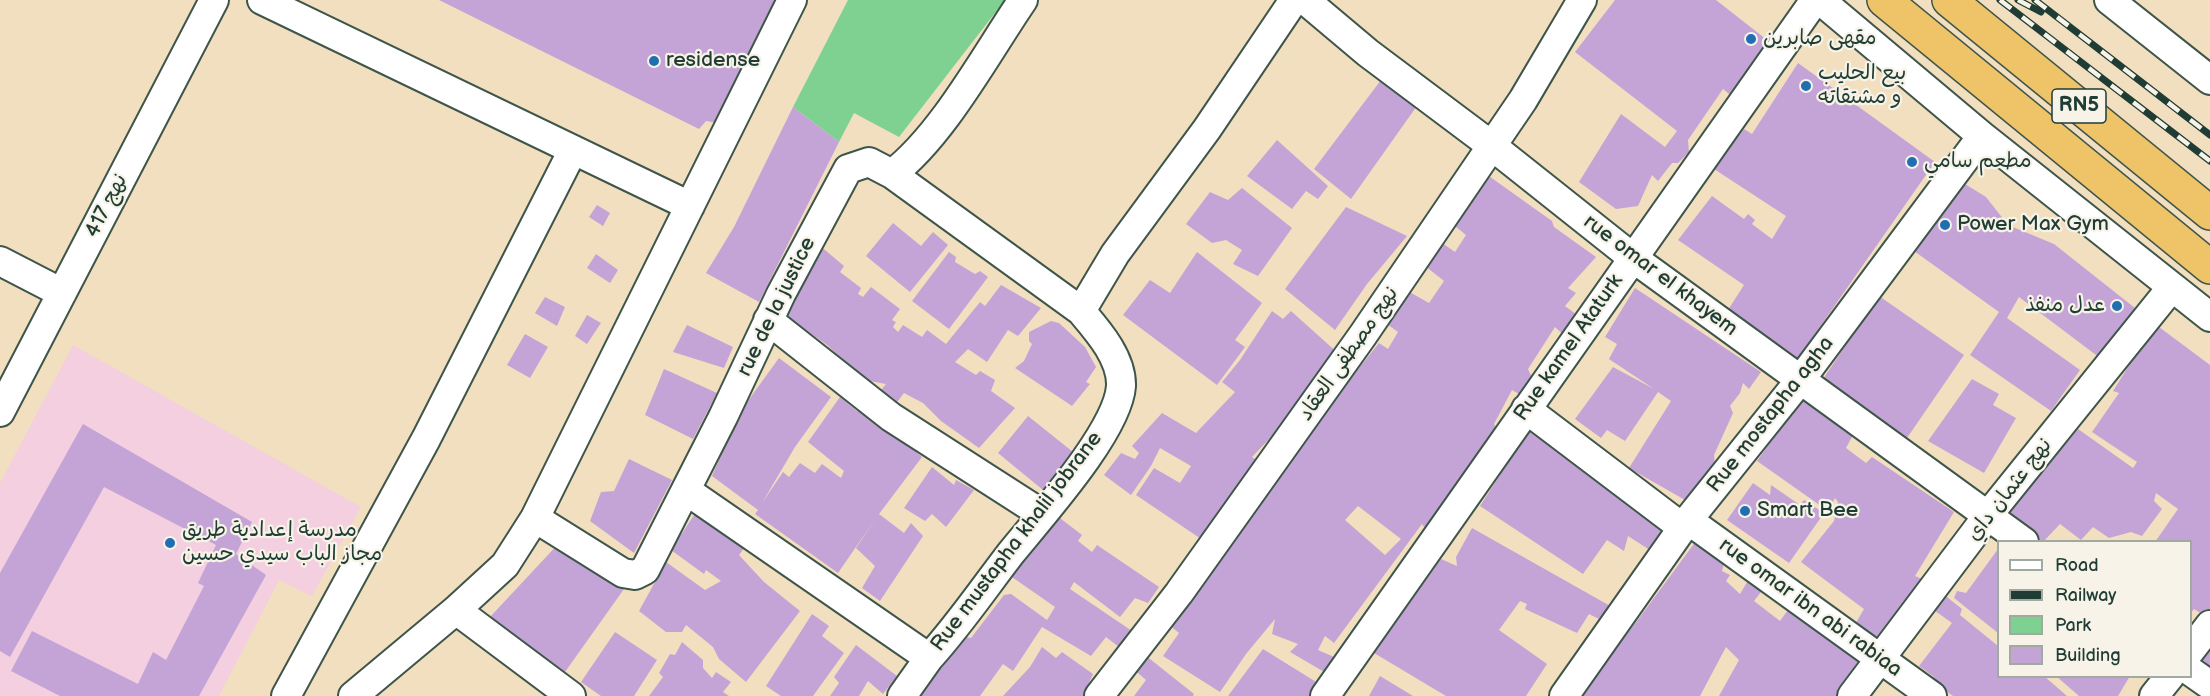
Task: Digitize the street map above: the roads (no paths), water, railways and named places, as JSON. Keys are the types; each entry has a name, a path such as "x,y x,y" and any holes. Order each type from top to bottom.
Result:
{"highway":[{"name":"RN5","path":"1884,0 2210,267"},
{"name":"RN5","path":"1949,0 2210,213"}],"street":[{"name":"نهج 417","path":"0,412 214,0"},
{"path":"262,0 690,206"},
{"path":"353,696 506,565 535,518 792,0"},
{"path":"892,174 931,134 1023,0"},
{"path":"1081,311 1115,254 1207,129 1294,0"},
{"name":"rue omar el khayem","path":"1305,0 1368,53 1492,146 1633,258 1989,514 2022,540"},
{"name":"نهج مصطفى العقاد","path":"1099,696 1179,593 1260,482 1523,100 1582,0"},
{"name":"Rue kamel Ataturk","path":"1325,696 1815,0"},
{"path":"1820,0 1982,136 2210,317"},
{"path":"2109,0 2210,80"},
{"name":"Rue mostapha agha","path":"1564,696 1686,524 1801,379 1982,136"},
{"path":"286,696 426,439 573,150"},
{"name":"rue de la justice","path":"535,518 623,573 635,575 645,570 687,491 768,320 848,169 869,162 892,174 1081,311"},
{"path":"0,261 62,293"},
{"name":"نهج عثمان داي","path":"1852,696 1989,514 2172,287"},
{"name":"Rue mustapha khalil jobrane","path":"687,491 929,658 1042,514 1094,445 1109,421 1121,390 1121,376 1105,341 1081,311"},
{"path":"768,320 891,417 1042,514"},
{"name":"rue omar ibn abi rabiaa","path":"1526,409 1932,696"},
{"path":"456,610 571,696"},
{"path":"2192,648 2210,625"},
{"path":"902,696 929,658"},
{"path":"2192,672 2210,685"},
{"path":"2154,696 2168,678"}],"railway":[{"path":"2000,0 2210,161"},
{"path":"2018,0 2041,12"},
{"path":"2035,0 2210,135"}],"place":[{"name":"مقهى صابرين","path":"1751,39"},
{"name":"residense","path":"654,61"},
{"name":"بيع الحليب و مشتقاته","path":"1806,86"},
{"name":"مطعم سامي","path":"1912,162"},
{"name":"Power Max Gym","path":"1945,225"},
{"name":"عدل منفذ","path":"2117,306"},
{"name":"Smart Bee","path":"1745,511"},
{"name":"مدرسة إعدادية طريق مجاز الباب سيدي حسين","path":"170,543"}]}
